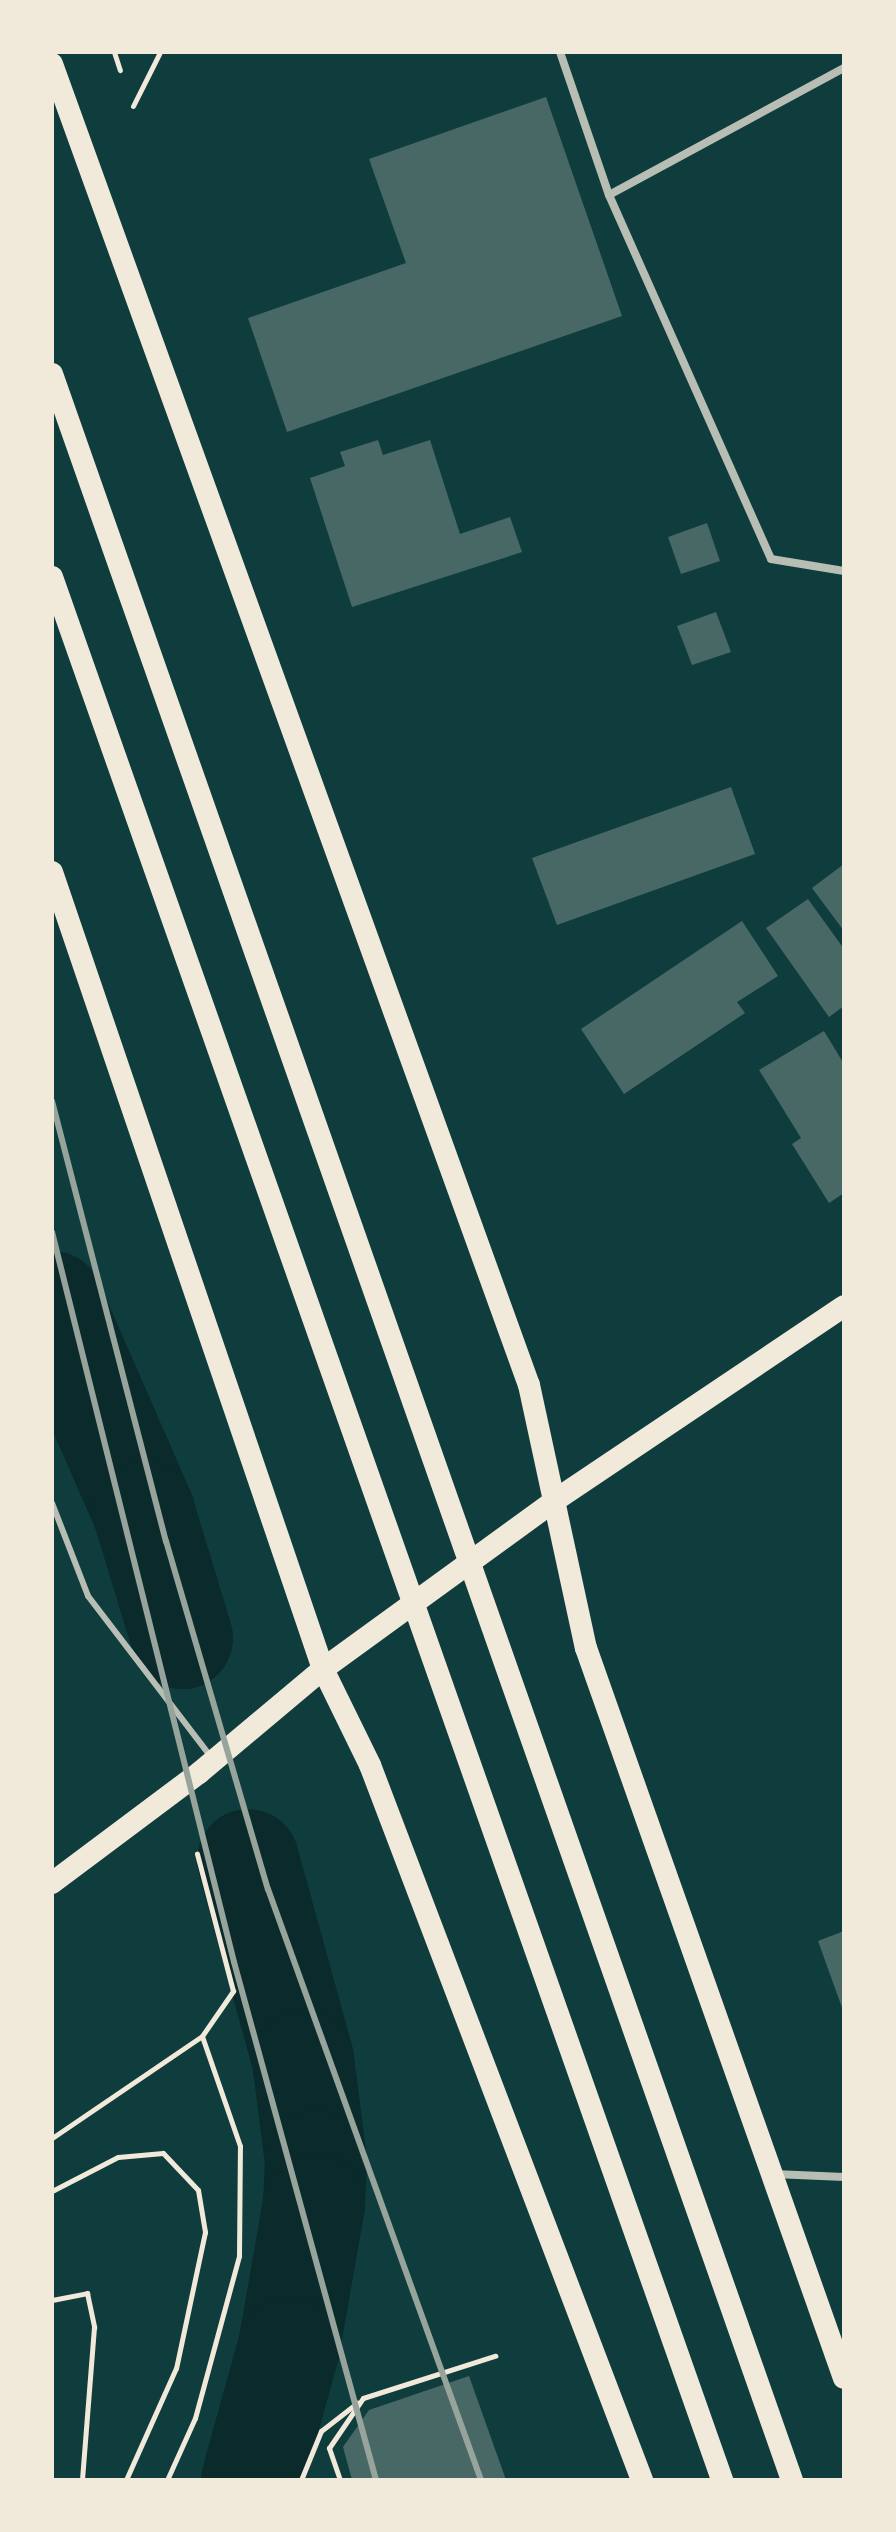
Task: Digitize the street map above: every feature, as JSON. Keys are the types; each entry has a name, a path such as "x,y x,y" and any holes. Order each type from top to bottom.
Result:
{"highway":[{"path":"52,64 529,1385 586,1648 844,2378"},
{"path":"52,374 792,2480"},
{"path":"52,577 722,2480"},
{"path":"52,872 323,1669 370,1765 642,2480"},
{"path":"52,1883 214,1760 323,1669 554,1501 844,1306"}],"street":[{"path":"560,52 609,195 771,559 844,571"},
{"path":"609,195 844,68"},
{"path":"770,2174 844,2177"}],"lane":[{"path":"52,1503 88,1596 214,1760"}],"path":[{"path":"114,52 120,70"},
{"path":"133,106 160,52"},
{"path":"52,2138 202,2036 233,1991 197,1854"},
{"path":"167,2480 195,2418 239,2256 240,2146 202,2036"},
{"path":"52,2191 118,2157 163,2153 198,2190 205,2232 176,2368 126,2480"},
{"path":"52,2300 87,2293 94,2327 82,2480"},
{"path":"301,2480 321,2431 363,2398 495,2356"},
{"path":"340,2480 329,2448 363,2398"}],"building":[{"path":"546,97 622,316 287,432 248,318 406,263 369,159"},
{"path":"378,440 383,455 430,440 460,534 510,517 522,552 352,607 310,478 345,466 340,452"},
{"path":"707,523 720,561 681,574 668,537"},
{"path":"716,612 731,652 692,665 677,626"},
{"path":"731,787 755,854 557,925 532,858"},
{"path":"844,864 844,931 812,888"},
{"path":"808,899 844,949 844,1006 829,1017 766,928"},
{"path":"742,921 778,976 737,1002 745,1013 624,1094 581,1029"},
{"path":"824,1031 844,1064 844,1193 829,1203 792,1144 801,1138 759,1070"},
{"path":"844,1931 844,2013 818,1941"},
{"path":"469,2376 506,2480 352,2480 343,2447 369,2410"}],"waterway":[{"path":"52,1302 144,1513 182,1638"},
{"path":"248,1860 303,2060 316,2162 314,2204 289,2347 252,2480"}],"railway":[{"path":"52,1101 166,1541 268,1889 481,2480"},
{"path":"52,1232 234,1962 376,2480"}]}
